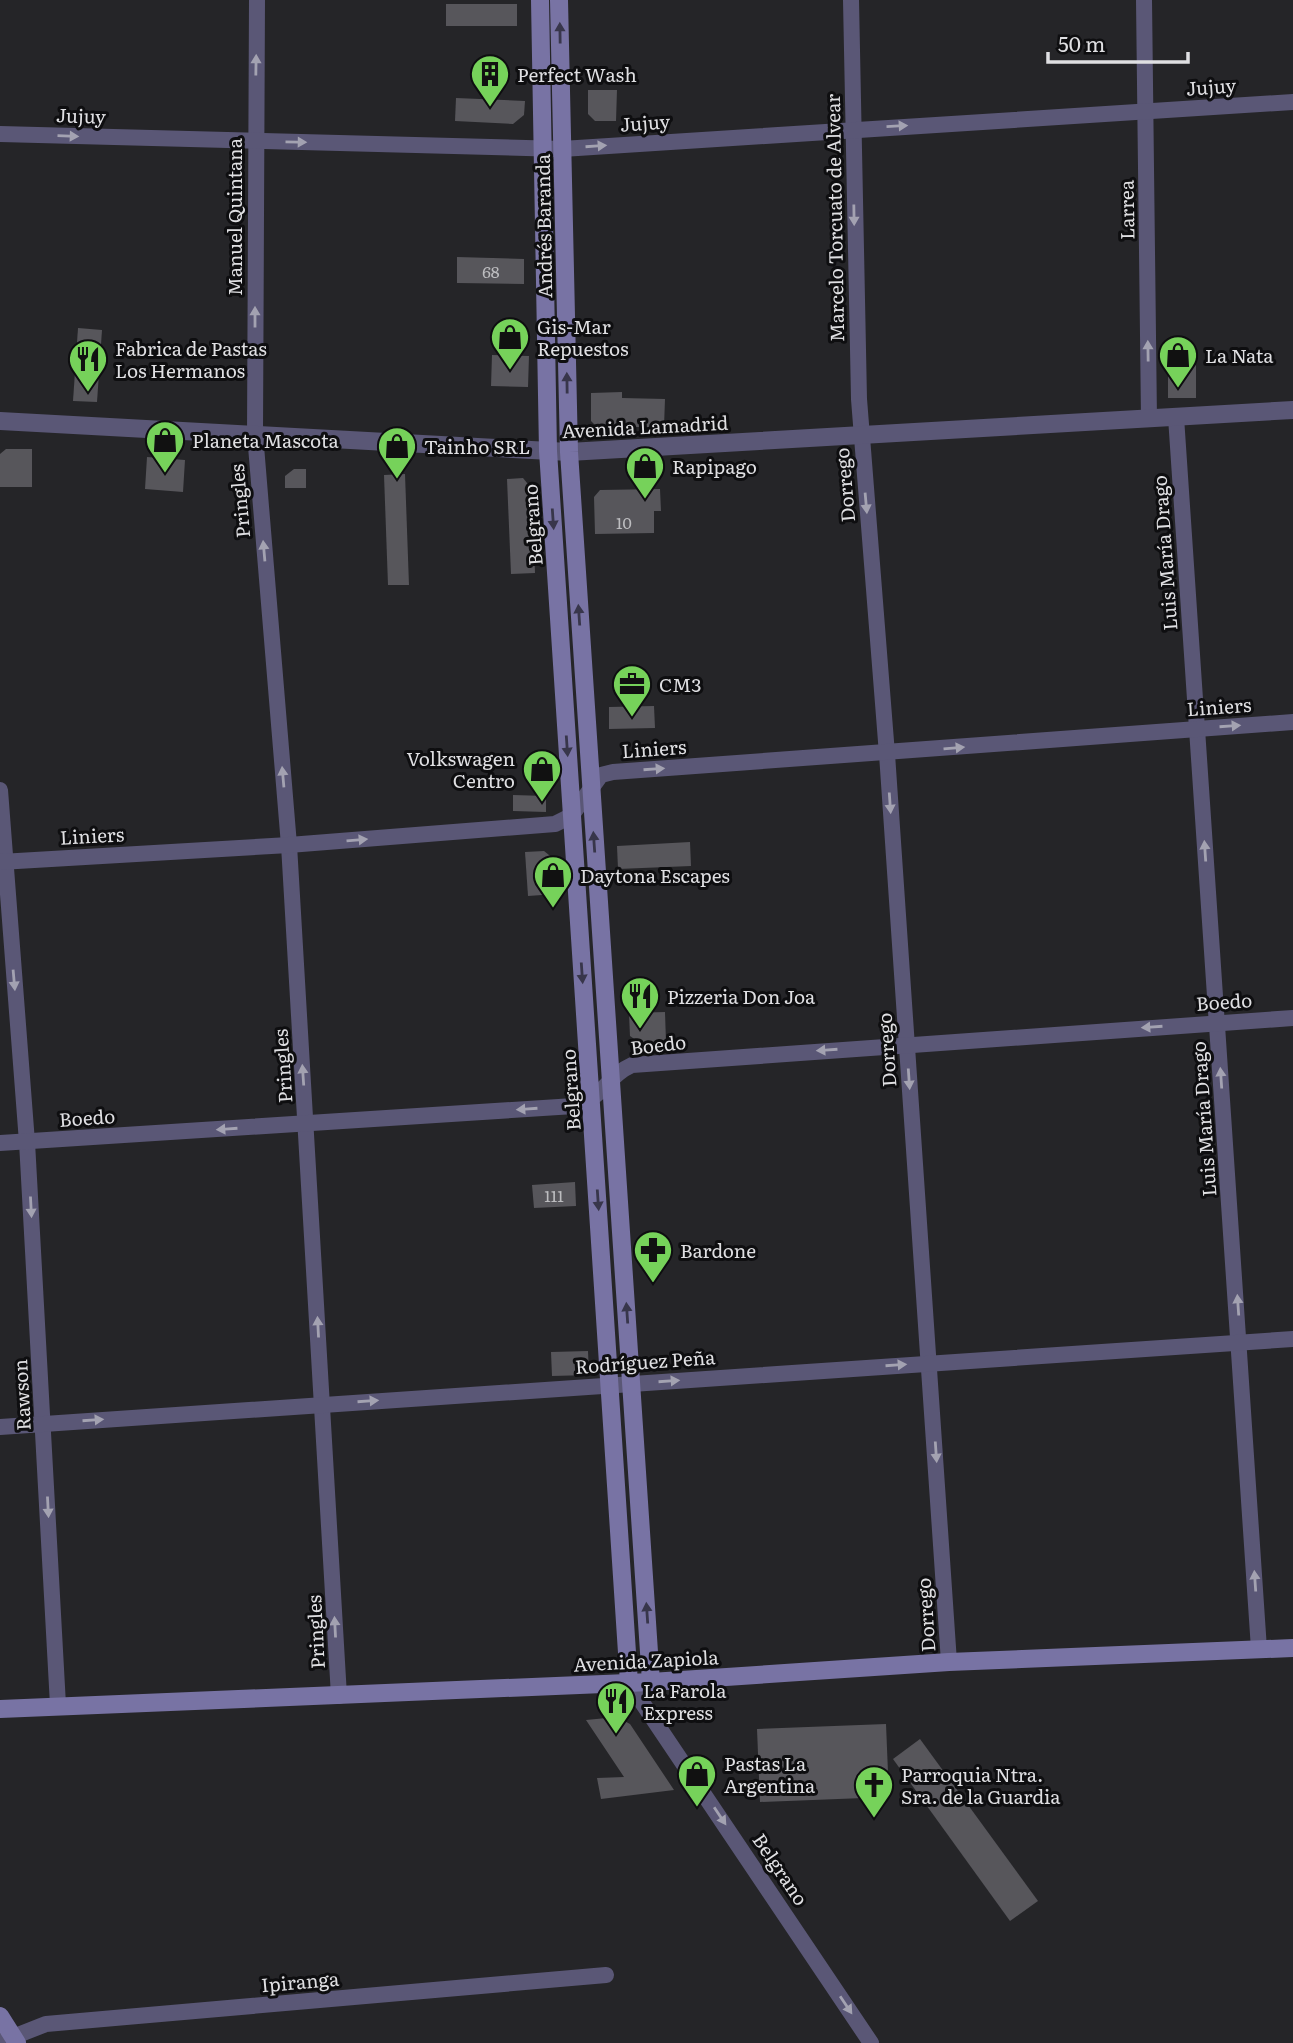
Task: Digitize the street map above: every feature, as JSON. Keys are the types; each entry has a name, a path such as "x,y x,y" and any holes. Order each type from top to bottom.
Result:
{"main road":[{"name":"Andrés Baranda","path":"540,0 548,451"},
{"name":"Andrés Baranda","path":"559,0 569,452"},
{"name":"Belgrano","path":"548,451 629,1683"},
{"name":"Belgrano","path":"569,452 651,1682"},
{"name":"Avenida Zapiola","path":"0,1709 651,1682 949,1662 1293,1648"},
{"path":"0,2015 10,2040"}],"street":[{"name":"Manuel Quintana","path":"255,434 254,141 257,0"},
{"name":"Marcelo Torcuato de Alvear","path":"851,0 861,435"},
{"name":"Larrea","path":"1144,0 1149,419"},
{"name":"Jujuy","path":"0,134 562,149 1293,102"},
{"name":"Avenida Lamadrid","path":"0,421 569,452 1293,410"},
{"name":"Luis María Drago","path":"1176,417 1259,1649"},
{"name":"Pringles","path":"255,434 289,845 339,1696"},
{"name":"Dorrego","path":"861,435 887,754 949,1662"},
{"name":"Liniers","path":"590,785 601,775 613,772 887,754 1293,722"},
{"path":"571,816 590,785"},
{"name":"Rawson","path":"0,790 2,861 27,1142 58,1705"},
{"name":"Liniers","path":"2,861 289,845 555,824 571,816"},
{"name":"Boedo","path":"0,1143 574,1106 592,1102 623,1069 632,1065 1293,1018"},
{"name":"Rodríguez Peña","path":"0,1427 1293,1339"},
{"name":"Belgrano","path":"651,1682 655,1718"},
{"name":"Belgrano","path":"629,1683 871,2043"},
{"name":"Ipiranga","path":"10,2040 46,2024 606,1975"}],"building":[{"path":"446,4 517,4 517,26 446,26"},
{"path":"588,90 617,90 616,121 595,121 588,114"},
{"name":"Perfect Wash","path":"456,98 525,101 524,115 513,124 455,121"},
{"path":"457,257 524,259 524,284 457,283"},
{"path":"78,328 102,330 97,402 73,401"},
{"name":"Gis-Mar Repuestos","path":"492,355 529,356 528,387 491,386"},
{"path":"1168,356 1196,356 1196,398 1168,398"},
{"path":"622,392 622,398 665,399 664,427 597,427 591,421 591,393"},
{"path":"6,449 32,449 32,487 0,487 0,454"},
{"name":"Planeta Mascota","path":"147,457 185,460 183,492 145,489"},
{"path":"294,469 306,469 306,488 285,488 285,476"},
{"path":"405,474 409,585 388,585 384,475"},
{"path":"523,478 532,489 535,573 511,574 507,479"},
{"path":"660,489 661,511 654,511 654,533 595,534 594,497 600,490"},
{"name":"CM3","path":"654,706 655,728 609,729 609,707"},
{"path":"513,795 546,796 546,812 513,811"},
{"path":"690,842 691,866 618,869 617,846"},
{"path":"544,851 554,859 556,894 528,896 525,852"},
{"path":"665,1012 666,1042 640,1043 630,1036 629,1013"},
{"path":"575,1182 576,1206 534,1208 532,1185"},
{"path":"588,1351 589,1375 552,1376 551,1352"},
{"path":"617,1717 630,1724 674,1790 601,1799 597,1778 624,1777 586,1720"},
{"path":"886,1724 889,1797 760,1802 757,1729"},
{"path":"920,1739 1038,1901 1010,1921 893,1759"}],"place":[{"name":"Perfect Wash","path":"490,108"},
{"name":"Gis-Mar Repuestos","path":"510,371"},
{"name":"La Nata","path":"1178,389"},
{"name":"Fabrica de Pastas Los Hermanos","path":"88,393"},
{"name":"Planeta Mascota","path":"165,474"},
{"name":"Tainho SRL","path":"397,480"},
{"name":"Rapipago","path":"645,500"},
{"name":"CM3","path":"632,718"},
{"name":"Volkswagen Centro","path":"542,803"},
{"name":"Daytona Escapes","path":"553,909"},
{"name":"Pizzeria Don Joa","path":"640,1030"},
{"name":"Bardone","path":"653,1284"},
{"name":"La Farola Express","path":"616,1735"},
{"name":"Pastas La Argentina","path":"697,1808"},
{"name":"Parroquia Ntra. Sra. de la Guardia","path":"874,1819"}]}
